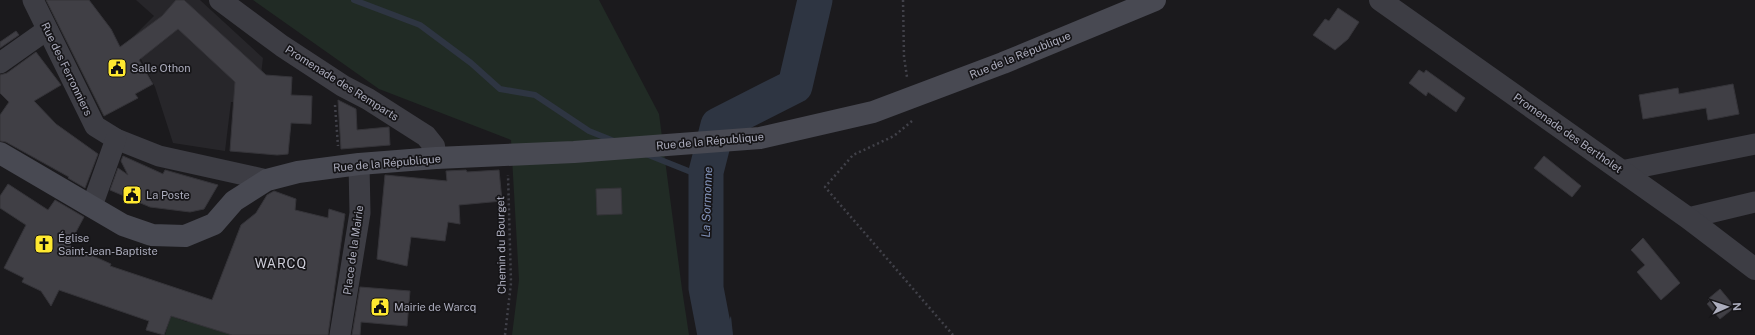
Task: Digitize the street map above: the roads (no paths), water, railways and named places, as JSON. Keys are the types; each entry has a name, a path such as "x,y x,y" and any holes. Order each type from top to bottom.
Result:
{"main road":[{"name":"Rue de la République","path":"92,206 123,225 152,235 185,236 214,224 234,201 267,180 298,172 349,165 436,158 574,152 760,138 873,112 1003,63 1155,0"},
{"path":"0,153 92,206"}],"street":[{"name":"Rue des Ferronniers","path":"32,0 95,126 116,139 159,156 267,180"},
{"name":"Promenade des Remparts","path":"220,0 282,46 343,86 368,99 426,136 434,146 436,158"},
{"name":"Promenade des Bertholet","path":"1380,0 1688,218 1755,269"},
{"path":"0,63 41,34 48,31"},
{"path":"92,206 116,139"},
{"path":"1621,171 1755,144"},
{"name":"Place de la Mairie","path":"340,335 360,213 349,165"},
{"path":"1688,218 1755,202"}],"water":[{"path":"731,316 733,335 722,335"}],"waterway":[{"path":"354,0 420,25 471,63 500,89 535,95 589,131 614,141"},
{"name":"La Sormonne","path":"715,335 706,288 706,172 718,125 795,86 815,0"},
{"path":"646,154 706,178"}],"place":[{"name":"Salle Othon","path":"117,68"},
{"name":"La Poste","path":"132,195"},
{"name":"Église Saint-Jean-Baptiste","path":"44,244"},
{"name":"Mairie de Warcq","path":"380,307"}],"district":[{"name":"WARCQ","path":"281,263"}]}
